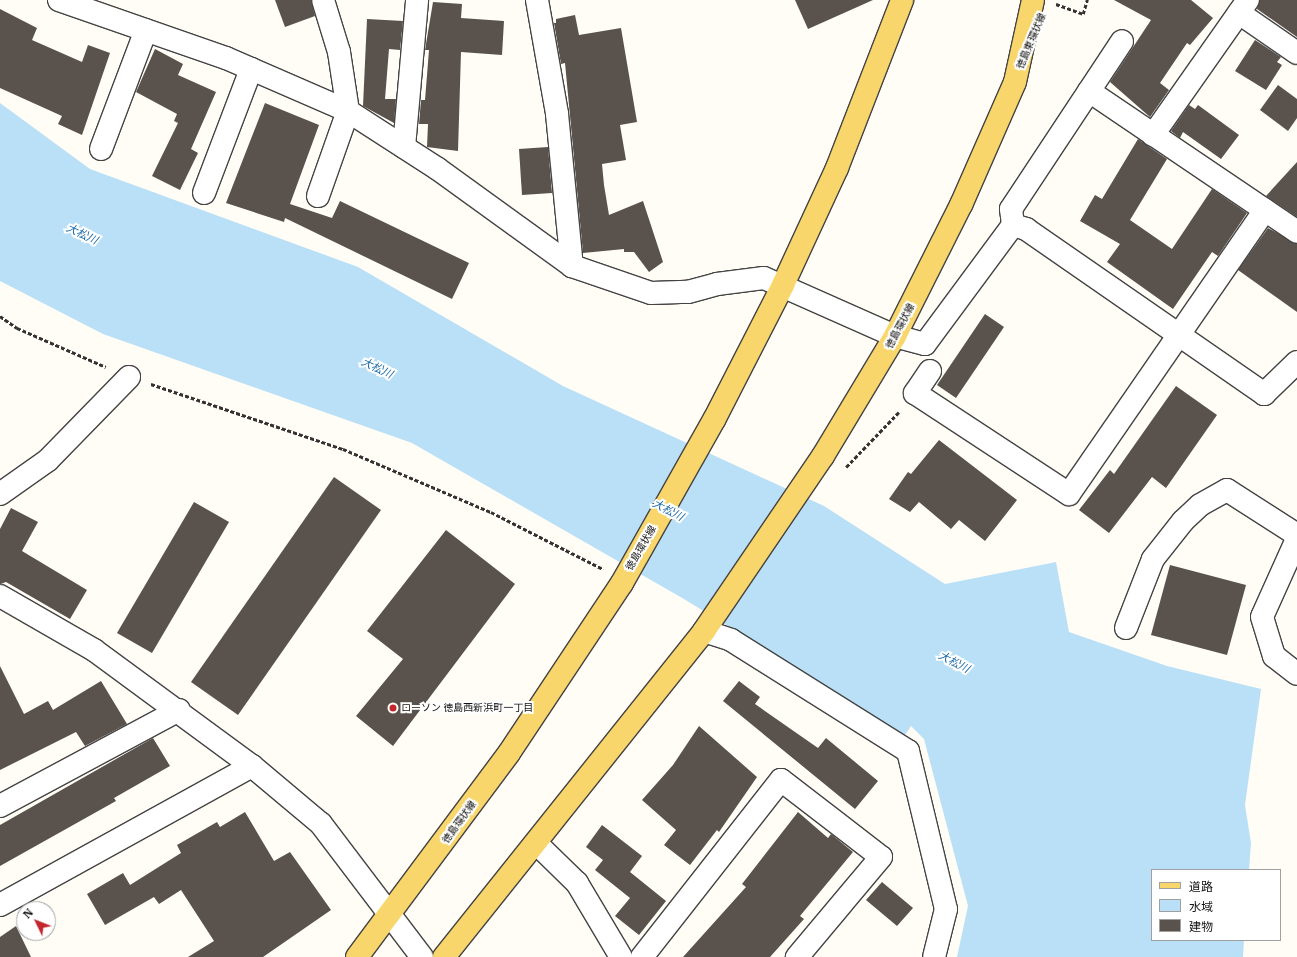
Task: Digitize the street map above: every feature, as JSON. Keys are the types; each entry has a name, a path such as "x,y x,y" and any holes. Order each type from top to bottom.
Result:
{"main road":[{"name":"徳島環状線","path":"357,957 390,916 508,753 624,580 714,420 783,285 837,168 902,0"},
{"name":"徳島環状線","path":"444,957 537,844 706,627 823,456 895,336 961,205 1015,82 1043,0"}],"street":[{"path":"59,0 251,69 348,111 404,147 572,266 650,293 688,292 717,284 764,278 783,285 895,336 925,344 1013,225 1011,209 1122,41"},
{"path":"318,196 348,111 338,52 323,0"},
{"path":"404,147 417,0"},
{"path":"537,0 557,114 572,266"},
{"path":"1153,135 1243,7 1297,53"},
{"path":"101,149 146,30"},
{"path":"204,193 251,69"},
{"path":"1089,91 1297,232"},
{"path":"930,371 915,393 1069,494 1178,333 1265,210"},
{"path":"1013,225 1026,229 1264,394 1297,362"},
{"path":"0,493 48,460 129,377"},
{"path":"1126,628 1153,559 1183,521 1200,505 1227,490 1297,535"},
{"path":"1297,539 1262,617 1274,656 1297,674"},
{"path":"0,596 94,650 179,710 252,766 321,824 422,957"},
{"path":"706,627 731,640 908,751 946,910 934,957"},
{"path":"0,806 179,710"},
{"path":"0,905 252,766"},
{"path":"642,957 781,780 881,857 797,957"},
{"path":"537,844 578,883 621,957"}],"path":[{"path":"1043,0 1083,14 1087,0"},
{"path":"0,316 17,328 129,377 343,449 491,512 596,564 624,580"},
{"path":"823,456 848,468 915,393"}],"water":[{"name":"大松川","path":"0,103 90,169 358,267 563,386 824,506 945,584 1056,562 1069,632 1167,666 1261,689 1245,805 1251,843 1249,869 1151,869 1151,941 1244,941 1243,957 957,957 968,906 924,739 911,726 905,735 684,599 412,443 103,334 0,281"}],"building":[{"path":"275,0 311,0 315,16 285,27"},
{"path":"795,0 873,0 808,29"},
{"path":"1114,0 1191,0 1213,18 1190,45 1187,43 1160,83 1169,90 1150,117 1110,82 1151,20"},
{"path":"1260,0 1297,0 1297,37 1257,9"},
{"path":"433,2 462,4 461,18 504,21 502,55 461,52 458,151 427,147 428,124 419,124 421,100 425,100 429,50 425,50"},
{"path":"0,9 37,28 32,40 82,62 88,45 110,53 82,135 58,124 62,116 0,88"},
{"path":"575,15 579,35 621,28 637,122 620,125 626,160 602,164 604,185 609,215 643,201 663,262 649,272 634,252 624,252 624,249 583,253 565,63 561,64 554,23 556,23 556,19"},
{"path":"367,19 403,21 400,50 389,49 385,99 396,99 394,123 363,106"},
{"path":"1255,40 1281,57 1277,62 1282,65 1266,90 1235,71"},
{"path":"155,49 183,64 178,75 216,92 191,149 198,153 180,190 152,176 178,123 174,121 177,114 136,92"},
{"path":"1278,85 1297,99 1297,118 1288,131 1260,110"},
{"path":"265,103 319,125 290,204 332,218 340,201 469,263 452,299 285,218 284,222 226,203"},
{"path":"1189,105 1195,109 1198,105 1239,135 1221,159 1183,132 1180,138 1171,131"},
{"path":"1138,139 1167,159 1130,220 1172,249 1212,189 1247,213 1218,256 1212,252 1173,309 1107,262 1120,244 1080,221 1095,195 1102,199"},
{"path":"548,147 552,193 522,195 519,149"},
{"path":"1297,162 1297,217 1266,196"},
{"path":"1268,228 1297,244 1297,312 1238,270"},
{"path":"985,314 1004,327 956,398 937,385"},
{"path":"1176,386 1217,415 1166,488 1152,477 1109,533 1079,510 1110,470 1114,474"},
{"path":"939,440 1017,500 985,541 959,520 951,529 919,502 910,512 889,499 908,472 911,474"},
{"path":"334,477 381,510 238,715 191,682"},
{"path":"194,502 229,522 152,653 117,633"},
{"path":"11,508 38,522 22,551 87,590 70,619 6,582 0,584 0,529"},
{"path":"446,530 515,584 393,746 356,716 403,659 367,631"},
{"path":"1170,565 1246,585 1227,655 1151,635"},
{"path":"0,666 24,714 48,701 53,710 101,681 127,724 85,746 76,732 0,770"},
{"path":"739,681 760,697 755,704 818,748 826,738 878,781 855,809 723,701"},
{"path":"699,726 757,777 719,832 717,830 690,865 664,845 676,830 642,800 673,765"},
{"path":"153,738 170,766 114,798 116,801 0,866 0,825"},
{"path":"245,812 274,861 290,852 331,910 263,957 188,957 214,941 181,890 159,904 154,897 105,925 87,894 123,873 130,885 181,853 177,845 217,822 220,827"},
{"path":"798,812 828,838 831,834 853,852 800,916 804,919 770,957 683,957 746,887 742,884"},
{"path":"602,825 642,856 630,872 666,901 639,935 615,916 630,898 595,870 603,860 586,847"},
{"path":"882,882 913,908 897,926 866,900"},
{"path":"16,926 16,941 23,941 31,957 0,957 0,937"}],"place":[{"name":"ローソン 徳島西新浜町一丁目","path":"393,708"}]}
